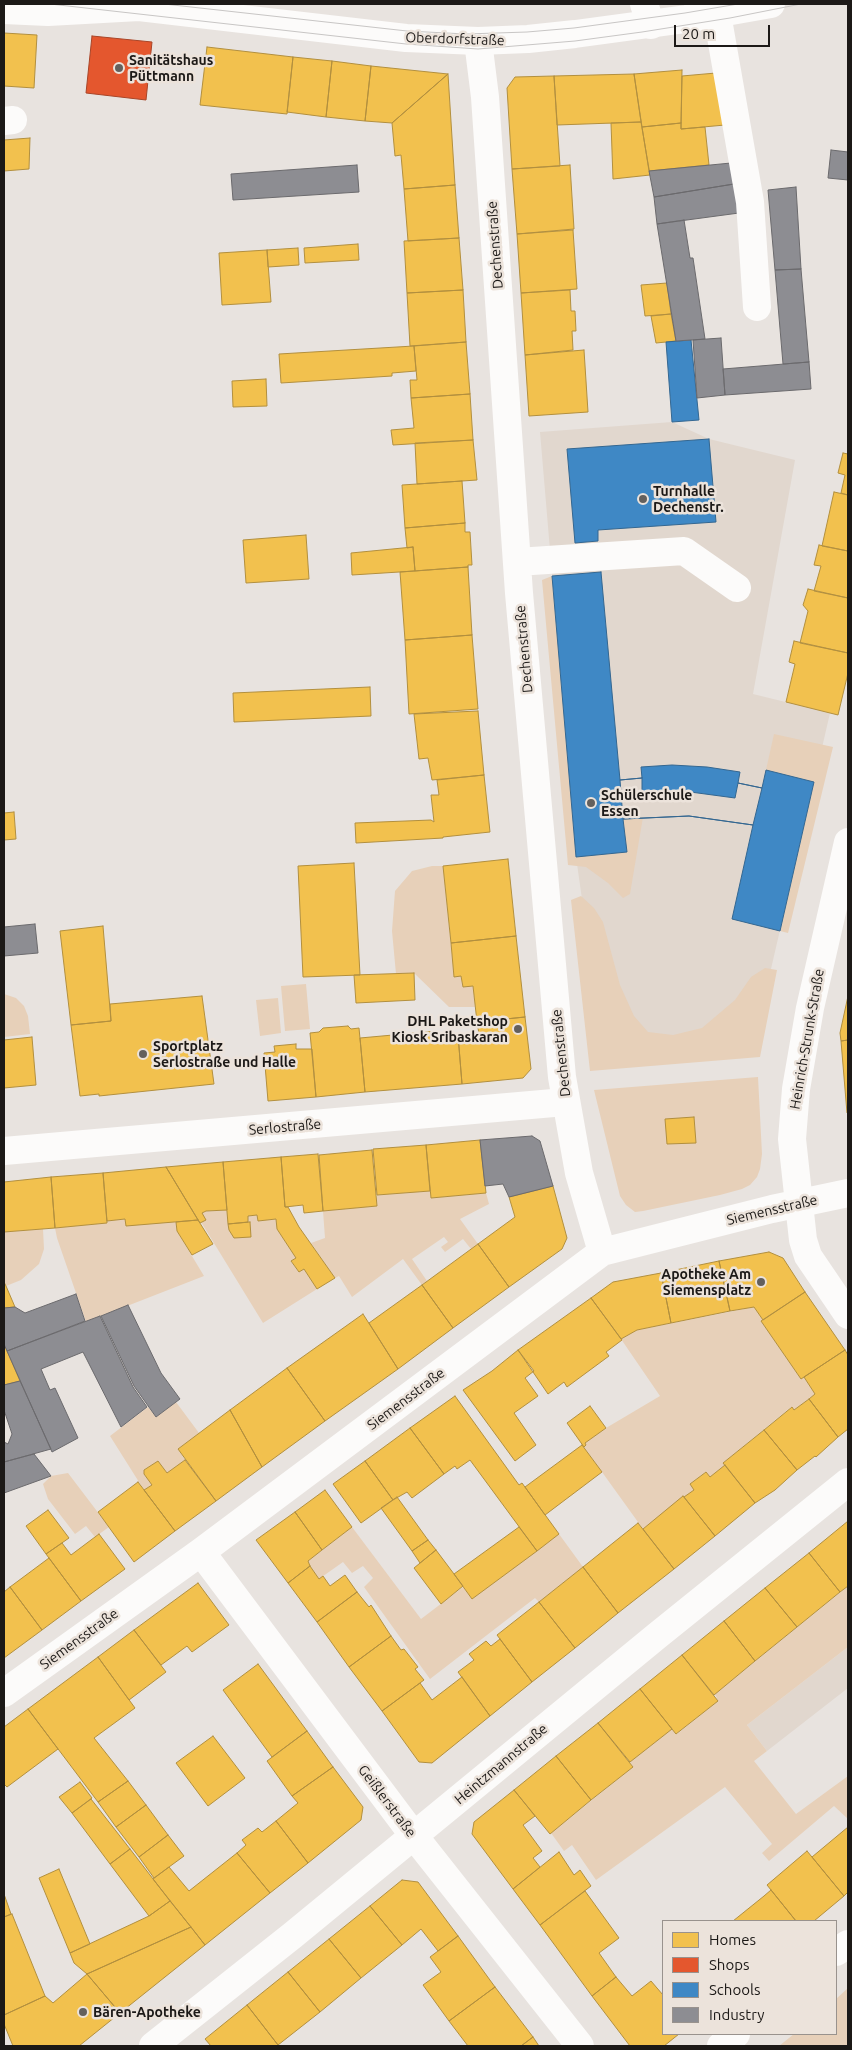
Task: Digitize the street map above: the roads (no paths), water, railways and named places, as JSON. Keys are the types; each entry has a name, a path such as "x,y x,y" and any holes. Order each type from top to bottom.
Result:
{"street":[{"name":"Oberdorfstraße","path":"4,10 48,12 134,6 406,38 478,41 528,39 648,14 716,14 771,4"},
{"path":"716,14 750,202 757,307"},
{"name":"Dechenstraße","path":"478,41 486,106 517,562 565,1102 579,1173 602,1252"},
{"path":"517,562 684,551 737,588"},
{"name":"Heinrich-Strunk-Straße","path":"848,842 810,1008 796,1089 792,1139 803,1240 808,1256 848,1315"},
{"name":"Serlostraße","path":"4,1151 565,1102"},
{"name":"Siemensstraße","path":"4,1693 200,1552 602,1252 799,1203 848,1193"},
{"name":"Heintzmannstraße","path":"153,2046 848,1482"},
{"name":"Geißlerstraße","path":"200,1552 414,1836 580,2046"},
{"path":"837,1951 848,1944"},
{"path":"721,2046 735,2035"}],"tram line":[{"path":"50,4 406,44 478,49 575,41 642,32 801,4"},
{"path":"164,4 407,31 466,34 574,28 738,4"}],"place":[{"name":"Sanitätshaus Püttmann","path":"119,68"},
{"name":"Turnhalle Dechenstr.","path":"643,499"},
{"name":"Schülerschule Essen","path":"591,803"},
{"name":"DHL Paketshop Kiosk Sribaskaran","path":"518,1029"},
{"name":"Sportplatz Serlostraße und Halle","path":"143,1054"},
{"name":"Apotheke Am Siemensplatz","path":"761,1282"},
{"name":"Bären-Apotheke","path":"83,2012"}]}
